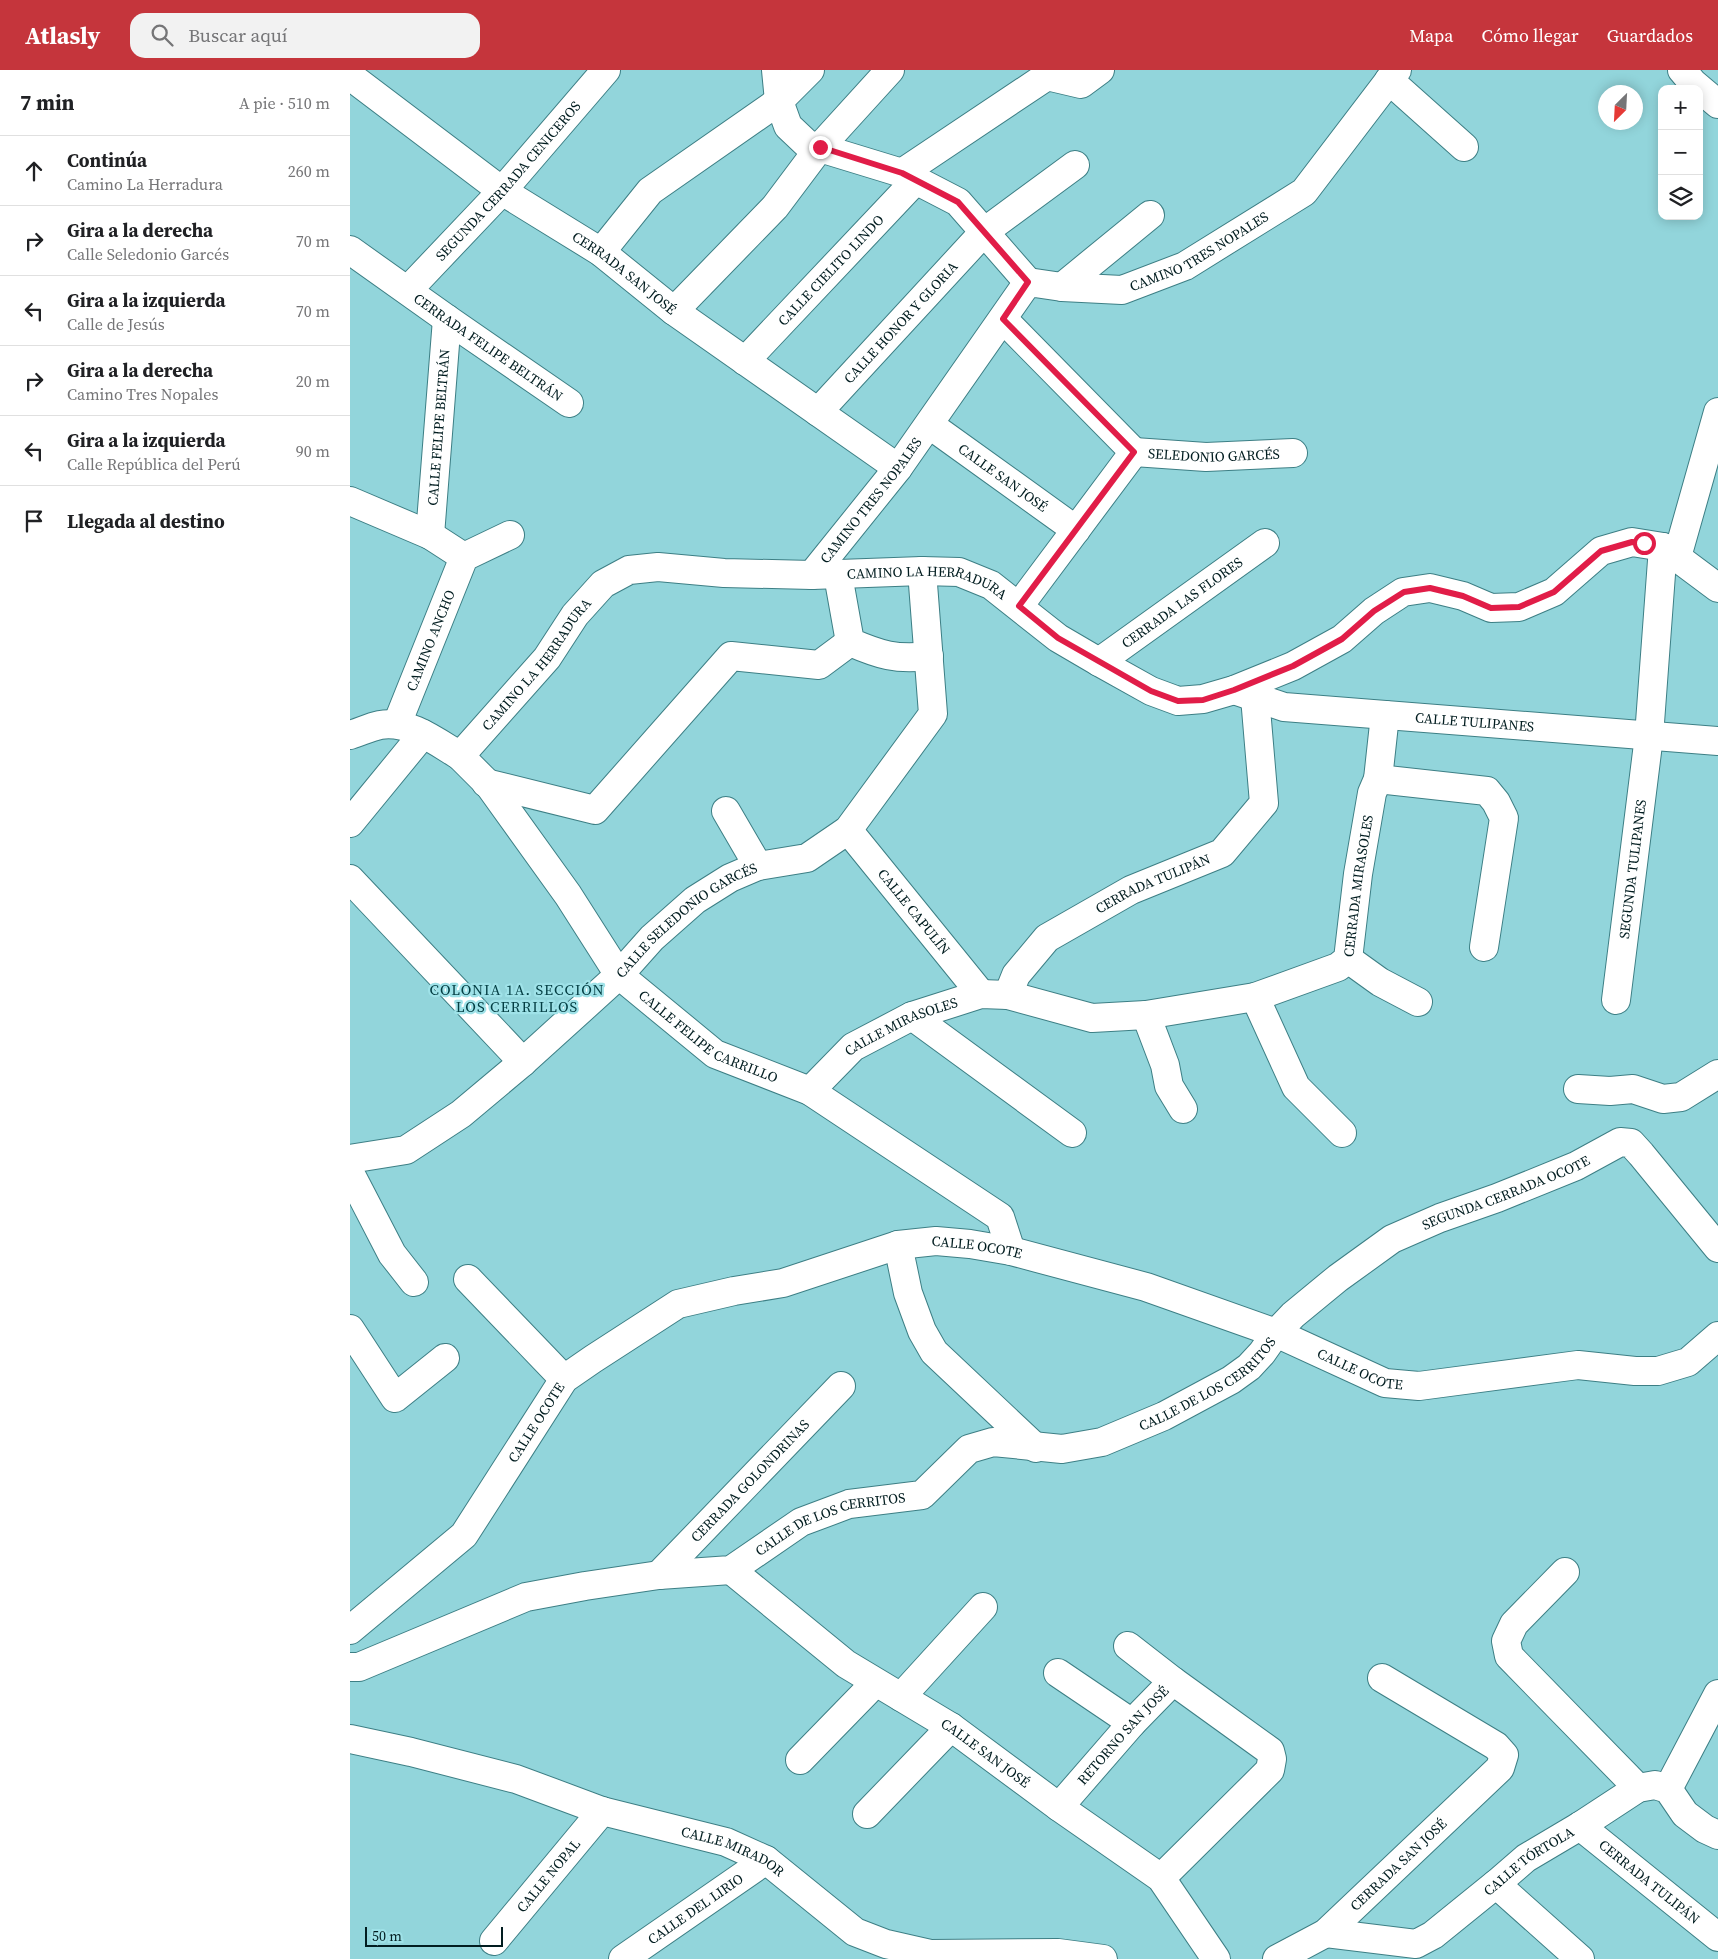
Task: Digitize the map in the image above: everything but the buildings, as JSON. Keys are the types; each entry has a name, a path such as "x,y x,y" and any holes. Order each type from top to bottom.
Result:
{"street":[{"name":"SEGUNDA CERRADA CENICEROS","path":"408,290 502,191 606,70"},
{"path":"776,70 778,101 788,126 806,144 909,177 958,202 1028,282"},
{"path":"601,252 650,191 778,101 810,70"},
{"path":"674,311 775,207 820,147 890,70"},
{"name":"CALLE CIELITO LINDO","path":"745,361 909,177 1047,76 1081,84 1100,70"},
{"path":"1682,70 1693,83 1718,104"},
{"path":"1393,75 1464,148"},
{"name":"CAMINO TRES NOPALES","path":"825,575 1028,282 1062,287 1122,290 1185,266 1304,192 1393,75"},
{"name":"CERRADA SAN JOSÉ","path":"350,76 502,191 601,252 674,311 898,468"},
{"name":"CALLE HONOR Y GLORIA","path":"818,412 984,232 1075,165"},
{"path":"1062,287 1150,215"},
{"path":"350,250 408,290"},
{"name":"CERRADA FELIPE BELTRÁN","path":"408,290 447,320 569,403"},
{"path":"1003,319 1134,452 1019,606"},
{"name":"CALLE FELIPE BELTRÁN","path":"430,536 447,320"},
{"name":"SEGUNDA TULIPANES","path":"1616,1000 1670,552 1718,412"},
{"name":"CALLE SAN JOSÉ","path":"930,425 1076,530"},
{"name":"SELEDONIO GARCÉS","path":"1134,452 1206,456 1293,453"},
{"path":"350,502 430,536 464,557 510,535"},
{"name":"CAMINO LA HERRADURA","path":"460,756 547,658 576,615 603,584 629,570 658,567 724,574 825,575 922,571 959,572 991,585 1058,638 1151,691 1178,701 1203,700 1245,693 1342,639 1374,611 1404,592 1430,588 1463,596 1491,608 1519,607 1554,592 1601,551 1632,542 1670,552"},
{"name":"CERRADA LAS FLORES","path":"1099,662 1266,543"},
{"path":"1670,552 1718,588"},
{"name":"CAMINO ANCHO","path":"350,823 410,729 464,557"},
{"name":"CALLE SELEDONIO GARCÉS","path":"350,1159 406,1150 462,1114 523,1062 619,975 652,938 695,900 730,878 758,866 807,858 848,830 933,714 922,571"},
{"path":"825,575 850,642 878,655 911,658 929,656"},
{"path":"486,782 595,810 731,656 819,665 850,642"},
{"name":"CALLE TULIPANES","path":"1245,693 1284,707 1718,741"},
{"name":"CERRADA TULIPÁN","path":"1008,995 1016,975 1048,938 1131,890 1222,853 1264,803 1245,693"},
{"name":"CERRADA MIRASOLES","path":"1008,995 1092,1018 1146,1015 1255,997 1338,967 1348,959 1358,874 1372,793 1378,779 1385,715"},
{"path":"350,735 380,725 410,729 460,756"},
{"name":"CALLE FELIPE CARRILLO","path":"460,756 486,782 568,895 619,975 715,1054 810,1091 1000,1218 1011,1251"},
{"path":"1378,779 1487,791 1496,802 1504,818 1484,947"},
{"path":"726,811 758,866"},
{"name":"CALLE CAPULÍN","path":"848,830 981,994"},
{"path":"350,879 523,1062"},
{"path":"1348,959 1380,982 1418,1002"},
{"name":"CALLE MIRASOLES","path":"810,1091 853,1047 912,1016 981,994 1008,995"},
{"path":"1255,997 1296,1087 1342,1133"},
{"path":"1146,1015 1165,1065 1169,1086 1183,1109"},
{"path":"912,1016 1072,1133"},
{"path":"1578,1089 1610,1091 1634,1089 1662,1099 1681,1097 1718,1074"},
{"name":"SEGUNDA CERRADA OCOTE","path":"1276,1333 1293,1315 1338,1278 1392,1239 1440,1218 1497,1198 1576,1166 1620,1142 1631,1143 1718,1248"},
{"path":"350,1173 392,1254 414,1282"},
{"name":"CALLE OCOTE","path":"350,1630 464,1535 564,1379 678,1304 734,1291 783,1283 898,1245 936,1241 970,1244 1011,1251 1146,1287 1276,1333 1386,1383 1419,1386 1578,1365 1634,1371 1658,1371 1688,1362 1718,1336"},
{"path":"898,1245 908,1293 922,1331 934,1352 1036,1448"},
{"path":"468,1279 564,1379"},
{"path":"350,1329 395,1398 445,1358"},
{"name":"CALLE DE LOS CERRITOS","path":"731,1570 801,1522 849,1504 922,1494 969,1449 993,1442 1036,1448 1062,1449 1102,1442 1164,1416 1231,1380 1249,1367 1276,1333"},
{"name":"CERRADA GOLONDRINAS","path":"659,1575 841,1386"},
{"path":"350,1667 359,1667 526,1597 659,1575 731,1570"},
{"name":"CALLE SAN JOSÉ","path":"731,1570 846,1664 951,1728 1161,1878 1216,1959"},
{"path":"1565,1572 1514,1624 1506,1642 1509,1656 1638,1788 1655,1785 1668,1789 1685,1814 1705,1829 1718,1834"},
{"path":"901,1697 983,1607"},
{"path":"1128,1646 1173,1681"},
{"path":"1058,1673 1132,1723"},
{"name":"CERRADA SAN JOSÉ","path":"1277,1959 1326,1933 1500,1768 1504,1755 1496,1746 1382,1678"},
{"name":"RETORNO SAN JOSÉ","path":"1060,1807 1132,1723 1173,1681 1270,1751 1272,1759 1270,1770 1161,1878"},
{"path":"800,1760 875,1682"},
{"path":"1668,1789 1718,1694"},
{"path":"867,1814 951,1728"},
{"name":"CALLE MIRADOR","path":"350,1740 411,1752 516,1779 602,1811 726,1842 766,1860 855,1932 886,1944 930,1954 986,1957 1058,1953 1103,1959"},
{"name":"CALLE TÓRTOLA","path":"1326,1933 1417,1951 1433,1935 1526,1858 1638,1788"},
{"name":"CALLE NOPAL","path":"494,1941 602,1811"},
{"name":"CERRADA TULIPÁN","path":"1580,1826 1718,1937"},
{"name":"CALLE DEL LIRIO","path":"623,1959 766,1860"},
{"path":"1496,1884 1580,1959"}],"district":[{"name":"COLONIA 1A. SECCIÓN LOS CERRILLOS","path":"517,998"}],"route":[{"path":"820,147 902,173 958,202 1028,282 1003,319 1134,452 1019,606 1058,638 1151,691 1178,701 1203,700 1234,690 1293,666 1342,639 1374,611 1404,592 1430,588 1463,596 1491,608 1519,607 1554,592 1601,551 1632,542 1644,543"}]}
